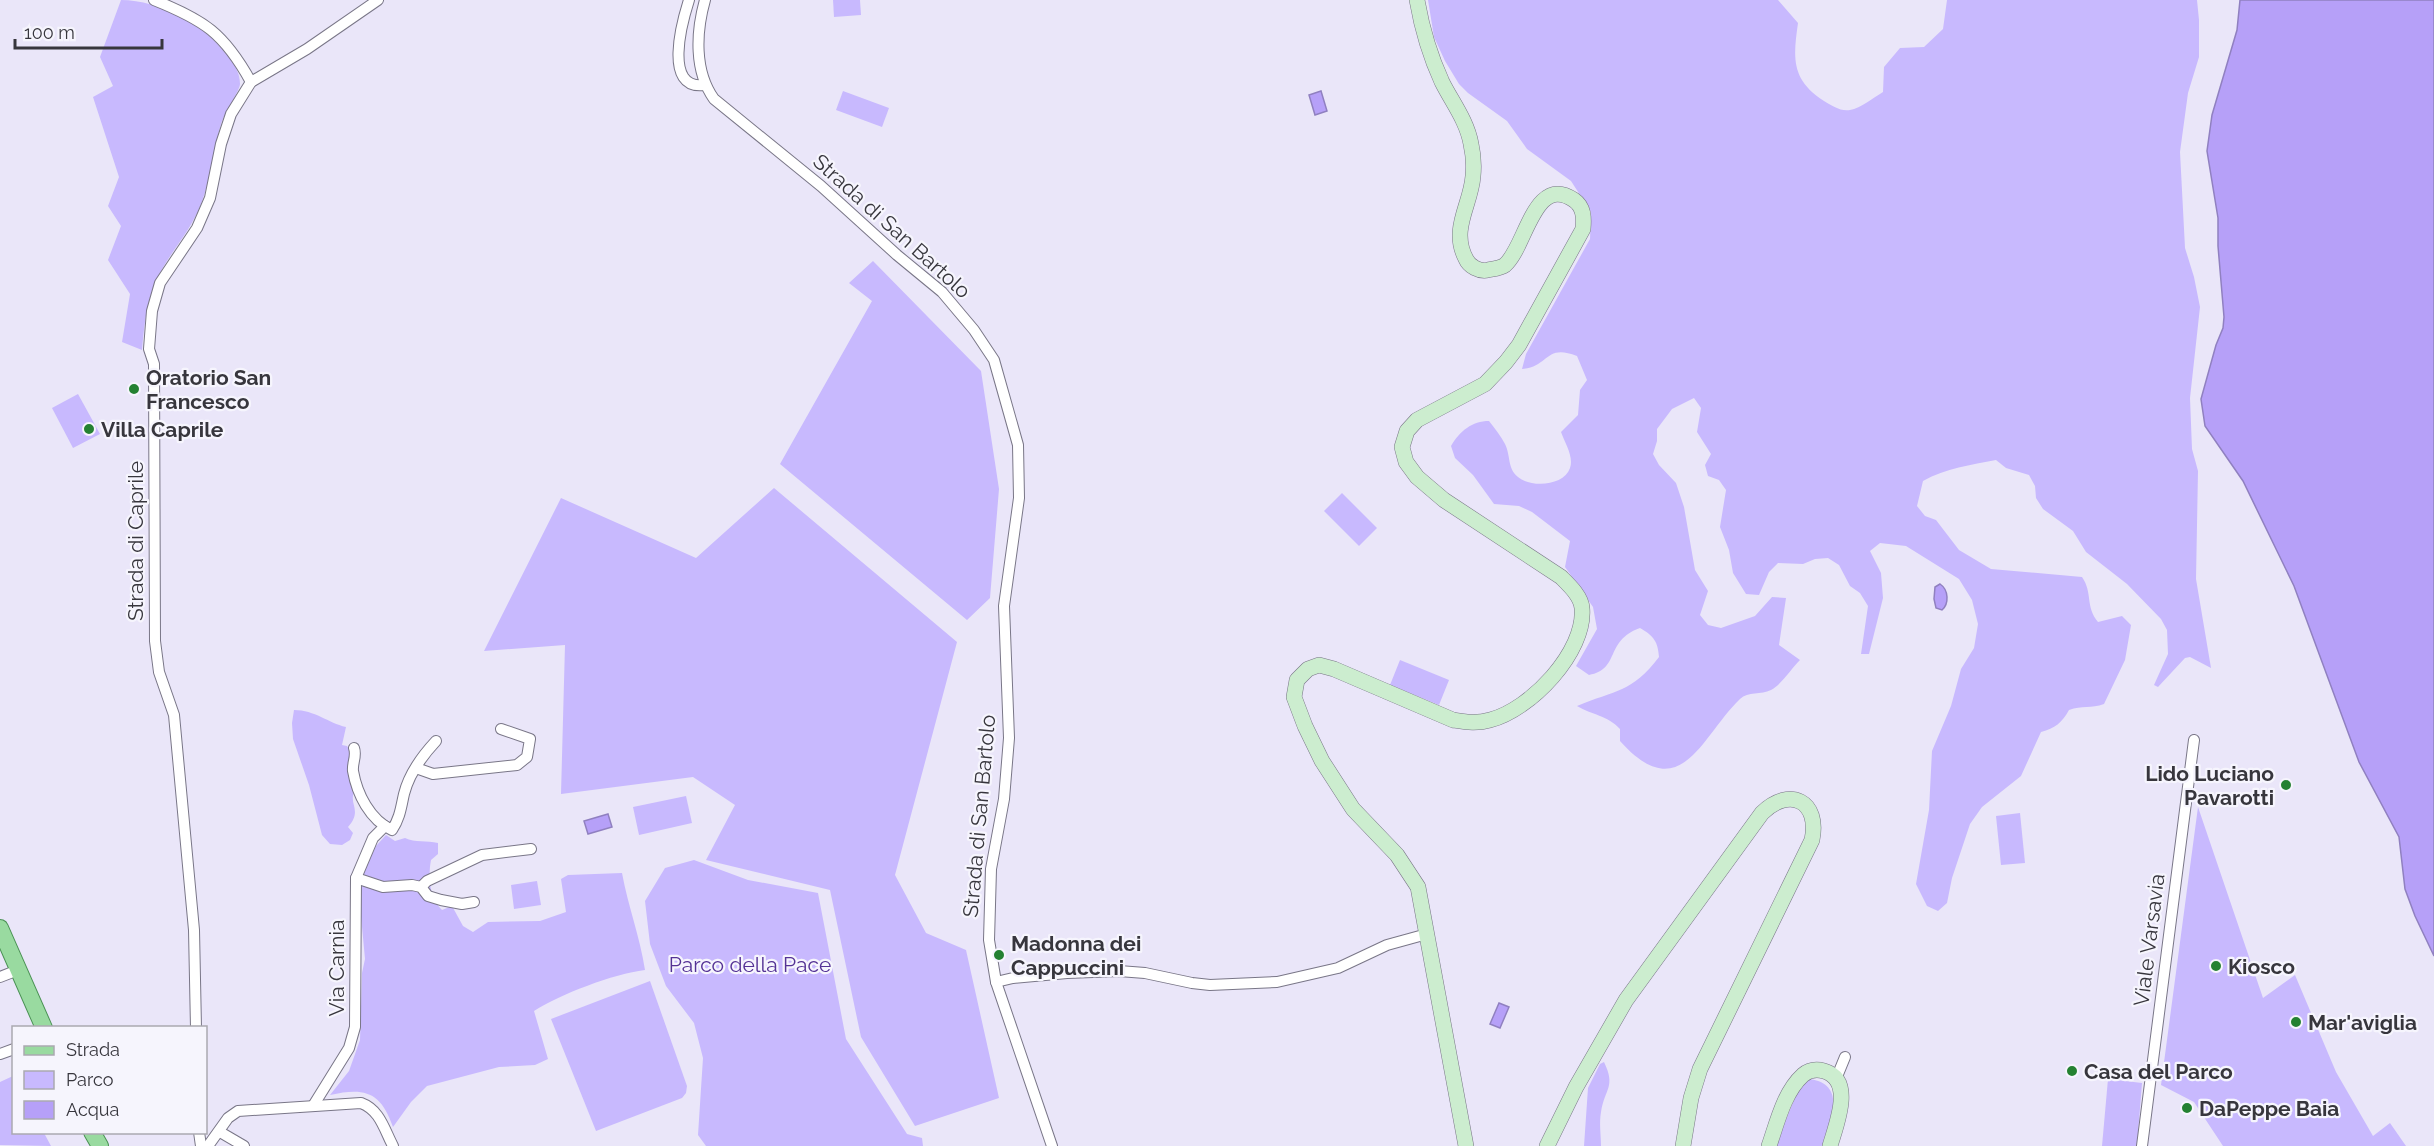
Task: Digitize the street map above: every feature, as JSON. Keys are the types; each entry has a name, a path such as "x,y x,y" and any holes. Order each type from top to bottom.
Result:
{"main road":[{"path":"0,928 43,1026"}],"street":[{"path":"154,0 190,14 213,30 240,61 251,82"},
{"name":"Strada di Caprile","path":"196,1026 194,930 174,716 159,672 155,640 154,364 149,349 152,311 160,284 197,228 210,198 221,144 231,114 251,82 307,49 378,0"},
{"name":"Strada di San Bartolo","path":"689,0 680,28 678,44 680,64 687,82 695,86 704,85 714,99 821,186 897,255 942,291 974,330 994,360 1018,445 1019,498 1004,606 1009,738 1004,799 991,869 989,940 996,982 1052,1146"},
{"path":"704,85 699,59 699,19 705,0"},
{"path":"1417,0 1422,30 1432,57 1462,118 1471,143 1473,177 1460,220 1459,235 1461,250 1469,265 1484,271 1504,266 1516,250 1533,214 1543,201 1554,194 1564,195 1577,202 1584,215 1582,229 1519,345 1506,362 1485,384 1417,420 1407,431 1402,447 1406,462 1417,477 1444,500 1561,577 1573,590 1582,606 1579,630 1572,650 1536,694 1514,710 1491,720 1471,723 1453,720 1334,669 1319,665 1308,669 1297,680 1294,697 1322,761 1353,809 1397,855 1418,887 1466,1146"},
{"path":"436,741 416,768 433,774 490,770 517,765 527,757 530,739 501,729"},
{"name":"Viale Varsavia","path":"2142,1146 2194,740"},
{"path":"354,748 356,754 353,772 360,792 373,816 385,826"},
{"name":"Via Carnia","path":"313,1106 349,1048 355,1027 356,878 373,838 385,826 392,830 396,824 401,814 404,793 416,768"},
{"path":"1547,1146 1576,1087 1626,1000 1761,813 1771,803 1788,798 1800,801 1811,811 1815,826 1812,840 1700,1069 1691,1098 1683,1146"},
{"path":"421,887 427,881 482,855 531,849"},
{"path":"356,878 382,887 412,885 421,887 428,896 441,900 462,904 474,902"},
{"path":"996,982 1013,978 1067,973 1134,971 1210,985 1277,982 1338,968 1387,945 1427,934"},
{"path":"0,977 18,970"},
{"path":"1836,1079 1845,1057"},
{"path":"1769,1146 1781,1112 1795,1084 1804,1073 1815,1069 1827,1071 1836,1079 1841,1091 1840,1108 1830,1146"},
{"path":"208,1146 228,1118 238,1111 361,1102 370,1106 377,1114 393,1146"},
{"path":"220,1132 244,1146"}],"green space":[{"path":"121,0 151,4 194,24 218,44 234,65 240,80 221,124 201,204 191,225 160,273 149,299 142,350 122,342 130,294 108,260 121,226 108,206 119,177 93,97 113,86 100,57"},
{"path":"833,0 860,0 861,15 834,17"},
{"path":"1428,0 1778,0 1798,23 1795,58 1805,85 1824,101 1836,108 1847,110 1858,107 1883,92 1884,67 1900,48 1924,47 1943,29 1947,0 2197,0 2199,57 2188,93 2180,152 2185,248 2200,307 2190,398 2192,449 2198,471 2196,579 2211,668 2190,657 2185,658 2158,687 2154,685 2168,654 2167,630 2161,619 2127,584 2086,552 2073,531 2043,509 2036,498 2035,486 2029,475 2006,468 1996,460 1950,470 1923,481 1917,506 1925,516 1936,520 1959,550 1991,569 2082,577 2098,622 2122,616 2131,625 2125,660 2104,704 2069,710 2058,724 2041,732 2021,776 1982,807 1970,824 1952,878 1947,903 1938,911 1927,906 1916,884 1929,810 1932,751 1951,706 1961,669 1974,648 1978,624 1972,600 1959,579 1906,546 1880,543 1870,551 1881,573 1883,598 1869,654 1861,654 1868,606 1860,593 1850,586 1839,565 1828,558 1815,559 1803,564 1778,563 1769,572 1759,595 1746,594 1733,573 1729,550 1720,527 1726,490 1719,480 1708,476 1705,465 1711,454 1697,432 1701,408 1694,398 1672,409 1657,429 1657,441 1653,454 1659,465 1676,483 1684,507 1695,570 1708,591 1700,615 1708,625 1721,628 1755,616 1772,597 1786,598 1779,645 1800,660 1775,688 1740,699 1689,759 1675,767 1659,768 1641,760 1620,741 1620,729 1615,724 1577,706 1622,689 1640,678 1659,657 1658,647 1652,637 1640,628 1621,640 1610,661 1599,672 1589,675 1576,666 1597,629 1593,607 1565,567 1570,541 1532,512 1519,506 1494,504 1473,475 1455,458 1451,446 1467,428 1483,421 1489,421 1505,444 1512,470 1518,477 1524,481 1539,484 1554,482 1567,474 1571,459 1561,432 1578,415 1580,390 1587,380 1577,356 1559,352 1531,367 1522,369 1526,354 1590,239 1591,212 1571,181 1527,149 1507,121 1459,84 1434,37"},
{"path":"843,91 889,108 882,127 836,110"},
{"path":"873,261 981,371 999,489 990,598 967,620 780,464 872,301 849,283"},
{"path":"78,394 100,434 73,448 52,408"},
{"path":"774,488 957,642 895,875 926,933 966,950 999,1098 915,1126 861,1037 830,890 706,860 735,805 693,777 561,794 565,645 484,651 561,498 696,558"},
{"path":"1342,493 1377,528 1359,546 1324,511"},
{"path":"1400,660 1449,680 1439,705 1390,685"},
{"path":"294,710 315,714 346,727 342,745 347,746 351,752 356,789 353,794 355,815 348,827 353,833 350,840 342,845 330,844 322,835 309,785 293,739"},
{"path":"686,796 692,823 639,835 633,807"},
{"path":"2198,807 2263,998 2295,975 2336,1072 2373,1136 2390,1123 2406,1146 2223,1146 2194,1102 2161,1085"},
{"path":"2020,813 2025,863 2001,865 1996,816"},
{"path":"386,835 395,841 405,838 438,843 438,854 431,860 430,873 430,887 434,899 442,910 452,906 463,926 473,932 488,922 540,921 566,912 561,879 568,875 622,873 645,970 588,986 534,1011 548,1059 535,1065 499,1067 427,1086 411,1102 393,1127 383,1106 370,1095 353,1092 330,1095 349,1071 360,1040 362,973 365,959 361,916 361,877 376,846"},
{"name":"Parco della Pace","path":"694,860 748,880 818,893 846,1039 907,1134 922,1138 923,1146 706,1146 698,1135 703,1058 694,1023 666,986 650,944 645,901 665,868"},
{"path":"537,881 541,905 514,909 511,885"},
{"path":"650,981 687,1086 686,1093 682,1098 596,1131 551,1019"},
{"path":"1604,1062 1609,1082 1600,1116 1601,1146 1584,1146 1588,1088 1600,1064"},
{"path":"12,1076 12,1134 45,1134 51,1146 0,1145 0,1082"},
{"path":"1809,1079 1821,1082 1829,1088 1832,1096 1832,1115 1824,1146 1775,1146 1801,1083"},
{"path":"2108,1079 2142,1083 2137,1146 2102,1146"}],"water":[{"path":"2240,0 2434,0 2434,956 2405,889 2399,837 2359,762 2294,586 2243,481 2205,426 2201,399 2223,328 2224,317 2218,218 2207,151 2212,115 2237,30"},
{"path":"1321,91 1327,111 1315,115 1309,95"},
{"path":"1940,584 1947,597 1942,610 1936,608 1934,599 1935,587"},
{"path":"608,814 612,827 588,834 584,821"},
{"path":"1499,1003 1509,1007 1500,1028 1490,1024"}],"place":[{"name":"Oratorio San Francesco","path":"134,389"},
{"name":"Villa Caprile","path":"89,429"},
{"name":"Lido Luciano Pavarotti","path":"2286,785"},
{"name":"Madonna dei Cappuccini","path":"999,955"},
{"name":"Kiosco","path":"2216,966"},
{"name":"Mar'aviglia","path":"2296,1022"},
{"name":"Casa del Parco","path":"2072,1071"},
{"name":"DaPeppe Baia","path":"2187,1108"}]}
